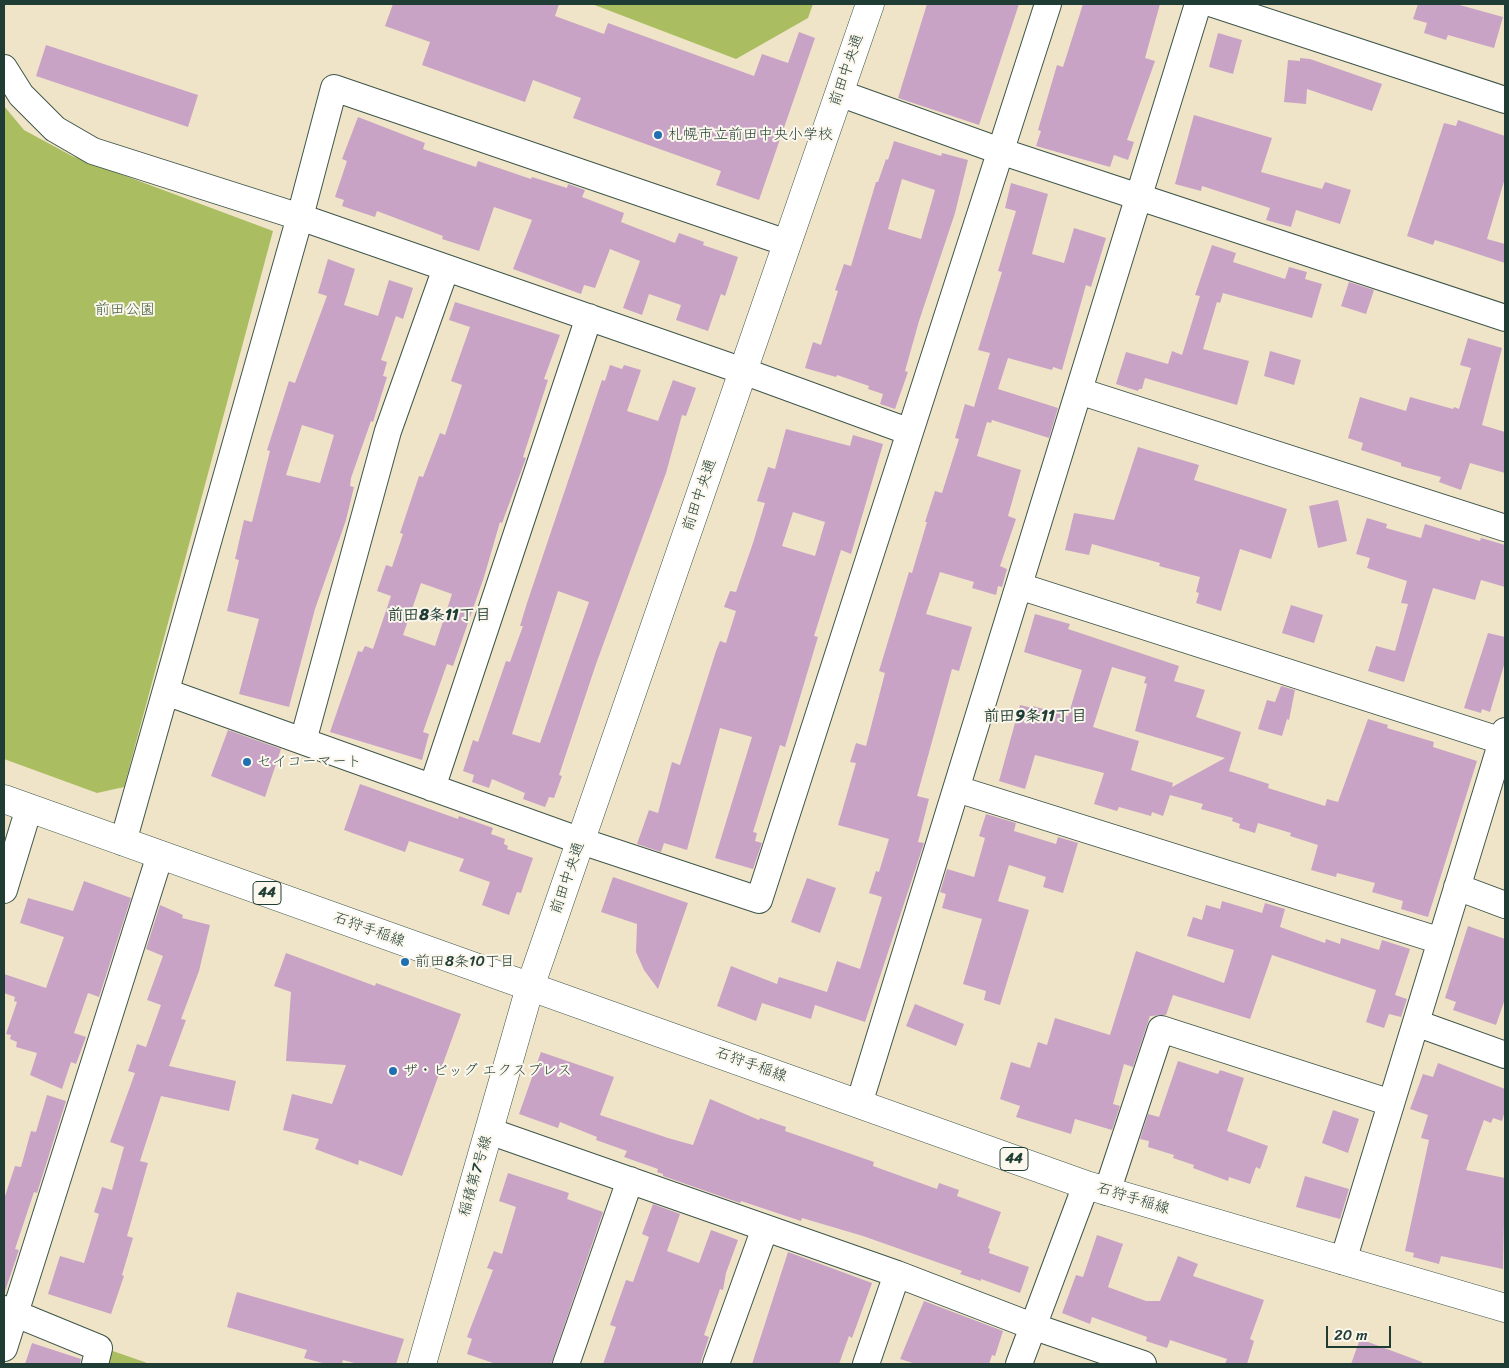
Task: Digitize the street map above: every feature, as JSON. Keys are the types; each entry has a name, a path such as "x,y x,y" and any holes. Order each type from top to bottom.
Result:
{"main road":[{"name":"前田中央通","path":"530,987 870,4"},
{"name":"石狩手稲線","path":"4,799 1097,1188 1505,1308"},
{"name":"稲積第7号線","path":"422,1364 530,987"}],"street":[{"path":"166,692 581,841 759,900 1048,4"},
{"path":"860,1104 1198,4"},
{"path":"1213,4 1505,100"},
{"path":"4,68 21,95 55,129 93,151 300,217 743,371 910,432"},
{"path":"123,842 300,217 334,88 787,242"},
{"path":"839,93 1000,151 1505,318"},
{"path":"303,741 388,431 446,268"},
{"path":"432,788 589,317"},
{"path":"1079,390 1505,528"},
{"path":"1019,586 1504,736 1343,1261"},
{"path":"956,789 1441,940"},
{"path":"4,890 29,808"},
{"path":"4,1348 9,1311 160,855"},
{"path":"1458,887 1505,905"},
{"path":"1416,1023 1505,1055"},
{"path":"1019,1364 1032,1326 1097,1188 1161,1029 1391,1103"},
{"path":"489,1131 897,1274 1032,1326 1143,1364"},
{"path":"566,1364 630,1180"},
{"path":"716,1364 765,1228"},
{"path":"866,1364 897,1274"},
{"path":"9,1311 99,1348 95,1364"}],"green space":[{"path":"592,4 813,4 808,18 736,59"},
{"name":"前田公園","path":"4,106 24,130 72,156 273,231 124,787 97,793 4,759"},
{"path":"110,1350 150,1364 106,1364"}],"building":[{"path":"393,4 559,4 555,16 604,34 608,23 754,76 762,54 788,63 799,32 815,38 759,200 716,185 721,171 573,118 581,98 533,80 525,102 422,65 430,42 385,26"},
{"path":"927,4 1019,4 979,125 898,98"},
{"path":"1083,4 1160,4 1145,58 1155,61 1127,140 1134,142 1128,160 1114,155 1110,167 1036,146 1041,131 1038,130 1057,65 1063,67"},
{"path":"1418,4 1456,4 1503,17 1494,48 1448,35 1446,40 1424,33 1427,23 1413,19"},
{"path":"1218,33 1242,40 1233,74 1209,67"},
{"path":"46,45 198,95 188,127 36,76"},
{"path":"1300,58 1310,59 1382,84 1372,111 1307,89 1306,104 1284,102 1288,60 1300,61"},
{"path":"1194,115 1272,138 1261,172 1322,189 1325,182 1351,190 1340,224 1296,210 1291,227 1266,220 1270,208 1202,186 1201,191 1175,184"},
{"path":"358,117 425,143 423,149 476,167 478,161 531,179 532,177 567,188 568,184 585,190 582,197 624,213 621,222 675,243 679,233 704,242 703,245 738,257 725,296 721,294 708,331 676,320 681,305 649,294 642,315 623,308 640,261 610,249 595,288 584,285 581,294 513,269 532,220 494,207 479,251 442,239 443,236 377,211 375,217 342,206 344,200 335,197 347,161 342,159"},
{"path":"1458,120 1505,136 1505,178 1487,239 1505,244 1505,263 1435,240 1433,245 1407,236 1444,123 1456,126"},
{"path":"894,141 941,156 942,153 968,160 955,213 919,321 905,371 908,372 895,409 880,404 883,394 868,389 869,386 837,375 836,377 805,368 813,342 821,345 838,291 835,290 844,264 851,266 876,182 878,182 886,159 888,160","holes":["902,179 935,190 921,239 888,229"]},
{"path":"1011,183 1048,194 1032,254 1064,263 1074,228 1106,238 1091,287 1086,285 1062,370 1053,367 1052,370 1008,358 998,389 1058,408 1049,438 992,420 991,423 987,422 977,456 1021,470 1008,516 1016,519 1000,566 1007,569 1002,587 998,586 996,595 972,588 974,582 940,572 926,614 972,627 959,671 952,669 917,796 929,799 918,842 924,843 865,1022 815,1005 811,1019 762,1003 756,1021 717,1006 731,966 777,984 779,977 827,992 837,961 860,969 882,897 869,893 876,871 879,872 889,839 838,825 856,763 850,762 856,743 866,746 885,673 879,671 909,572 912,573 927,522 925,522 935,491 942,493 959,439 955,438 965,404 974,407 990,353 978,350 1002,272 998,271 1016,211 1005,208"},
{"path":"1212,245 1236,253 1233,262 1285,279 1289,267 1307,272 1305,279 1322,284 1312,318 1223,293 1220,303 1217,302 1203,349 1249,361 1237,405 1145,378 1142,389 1138,391 1116,384 1126,352 1168,364 1172,351 1182,355 1200,296 1195,295"},
{"path":"328,259 355,269 344,305 378,316 389,280 413,288 403,319 396,316 381,360 387,362 383,376 387,377 373,422 371,421 351,478 350,486 354,487 346,520 315,609 289,707 239,694 259,619 227,611 239,560 235,559 244,520 252,522 270,451 267,450 289,381 295,383 327,296 318,293","holes":["302,425 334,435 320,483 286,475"]},
{"path":"1349,282 1374,290 1366,314 1341,306"},
{"path":"455,302 560,335 544,379 548,380 523,457 526,458 502,523 500,522 484,577 453,666 447,664 423,732 429,734 422,760 330,732 358,651 362,652 365,646 373,649 391,596 377,591 386,565 392,567 403,534 400,533 419,476 423,477 440,433 445,435 462,385 451,381 470,327 449,320","holes":["421,583 452,594 435,646 403,635"]},
{"path":"1468,338 1502,348 1482,425 1505,432 1505,473 1470,463 1461,490 1439,482 1441,477 1401,466 1401,463 1361,450 1363,443 1348,438 1360,397 1406,411 1410,397 1459,409 1471,368 1460,365"},
{"path":"1270,351 1301,360 1294,385 1264,376"},
{"path":"610,365 622,369 624,365 641,370 627,411 658,421 673,380 696,388 686,416 682,415 666,473 596,664 559,775 562,776 554,798 549,797 545,807 523,799 525,793 492,779 489,788 472,782 474,775 463,771 473,740 478,742 506,661 510,662 523,626 520,626 527,603 602,380 605,381","holes":["558,591 589,602 540,743 512,734"]},
{"path":"786,429 850,446 853,435 883,444 851,554 841,550 814,636 818,637 785,747 780,745 753,832 757,833 755,841 762,843 753,869 715,858 752,737 720,728 687,850 664,843 661,852 637,844 649,810 658,813 672,762 680,765 716,651 720,641 726,643 736,611 724,607 730,591 736,592 753,543 765,503 757,501 768,467 775,469","holes":["793,512 825,522 815,556 782,546"]},
{"path":"1138,447 1199,465 1194,480 1287,509 1271,559 1240,549 1221,611 1196,603 1199,593 1196,592 1200,577 1159,566 1160,563 1092,544 1089,555 1065,550 1074,513 1114,520"},
{"path":"1338,500 1347,541 1318,548 1309,506"},
{"path":"1367,518 1387,524 1386,528 1421,538 1425,524 1480,541 1481,538 1505,545 1505,587 1481,580 1475,600 1433,588 1404,682 1368,671 1376,646 1395,651 1408,604 1401,603 1407,581 1367,568 1370,558 1356,554"},
{"path":"1291,605 1323,615 1314,643 1282,633"},
{"path":"1035,614 1070,624 1068,629 1179,666 1174,681 1205,690 1196,717 1241,732 1229,771 1269,784 1268,788 1325,806 1327,799 1338,802 1368,719 1388,725 1387,728 1434,742 1433,747 1477,761 1428,917 1401,909 1403,901 1372,892 1375,883 1337,873 1336,877 1311,870 1318,845 1290,836 1291,833 1258,823 1255,833 1239,828 1240,824 1232,821 1233,818 1201,809 1203,804 1170,795 1163,816 1152,812 1151,816 1119,807 1117,811 1094,804 1104,773 1035,755 1025,789 999,781 1020,705 1033,708 1033,706 1068,716 1082,670 1024,652","holes":["1112,667 1146,677 1144,683 1147,684 1135,731 1225,758 1172,787 1173,783 1131,770 1139,741 1093,727"]},
{"path":"1488,633 1505,637 1505,662 1490,712 1482,709 1481,713 1464,708"},
{"path":"1281,686 1295,690 1289,720 1287,719 1282,736 1258,729 1267,700 1275,702"},
{"name":"セイコーマート","path":"228,730 281,749 265,797 211,776"},
{"path":"360,784 458,819 459,816 493,828 491,834 505,839 504,844 508,846 507,849 533,858 521,893 517,892 509,915 482,905 490,882 459,871 464,859 409,841 405,852 344,830"},
{"path":"986,814 1016,823 1014,831 1056,844 1058,837 1078,843 1063,893 1043,887 1046,877 1009,865 998,901 1029,910 1000,1005 984,1000 986,991 963,984 982,919 942,908 946,894 940,892 947,869 974,877 985,838 979,836"},
{"path":"613,877 688,903 658,989 644,970 636,952 637,924 601,912"},
{"path":"807,878 836,888 820,933 791,922"},
{"path":"84,881 131,898 99,997 88,993 74,1033 86,1037 76,1064 71,1062 62,1089 30,1075 37,1053 16,1047 17,1042 10,1039 11,1035 6,1034 17,1002 14,1001 15,997 4,993 4,974 46,988 64,937 20,923 28,898 73,911"},
{"path":"1222,901 1262,913 1265,903 1285,909 1280,927 1325,943 1326,939 1340,944 1341,938 1379,950 1382,940 1410,949 1395,995 1407,999 1401,1017 1389,1014 1384,1028 1366,1022 1376,990 1272,955 1250,1019 1173,995 1166,1015 1150,1016 1133,1067 1124,1064 1113,1104 1120,1106 1112,1130 1075,1119 1071,1134 1016,1117 1020,1106 1000,1099 1011,1062 1030,1068 1038,1042 1047,1045 1055,1018 1110,1035 1136,951 1224,983 1234,950 1187,936 1193,917 1202,920 1206,905 1220,909"},
{"path":"160,905 183,915 182,918 210,925 199,971 181,1019 186,1020 169,1066 236,1081 229,1111 161,1096 140,1161 148,1163 127,1236 133,1238 122,1275 124,1276 111,1314 48,1294 60,1256 84,1263 99,1214 94,1212 102,1187 112,1190 124,1147 110,1142 135,1073 128,1071 137,1044 146,1047 161,1005 147,1000 163,956 146,949"},
{"path":"1468,926 1505,939 1505,999 1496,1025 1453,1010 1456,1002 1445,998"},
{"path":"286,953 375,986 376,983 461,1014 402,1176 359,1160 358,1165 315,1149 319,1139 283,1130 292,1094 332,1104 346,1065 286,1061 291,992 274,986"},
{"path":"915,1004 964,1024 956,1046 906,1026"},
{"path":"541,1052 614,1077 600,1115 668,1138 693,1145 710,1099 759,1120 760,1118 786,1127 785,1131 874,1162 873,1166 937,1189 939,1183 959,1190 957,1196 1001,1212 988,1248 990,1249 989,1253 1029,1267 1020,1293 981,1279 981,1281 960,1274 962,1271 863,1236 802,1218 801,1221 741,1201 740,1203 663,1176 663,1174 657,1172 658,1169 624,1157 627,1151 596,1140 597,1137 560,1122 558,1128 519,1114"},
{"path":"1178,1061 1218,1074 1220,1070 1244,1078 1227,1131 1268,1146 1260,1169 1256,1167 1250,1184 1229,1177 1228,1181 1193,1168 1194,1165 1173,1158 1174,1155 1148,1147 1149,1141 1140,1139 1148,1114 1159,1117"},
{"path":"1438,1063 1505,1089 1505,1111 1502,1121 1493,1118 1491,1123 1484,1120 1466,1170 1505,1178 1503,1269 1441,1256 1439,1264 1413,1257 1414,1253 1405,1251 1429,1140 1421,1138 1428,1115 1410,1109 1423,1074 1433,1077"},
{"path":"47,1095 66,1101 37,1193 34,1192 15,1249 19,1250 4,1294 4,1199 15,1166 21,1167 31,1131 36,1132"},
{"path":"1333,1110 1359,1119 1348,1153 1322,1143"},
{"path":"508,1173 569,1193 567,1199 603,1212 551,1364 496,1364 467,1354 472,1339 467,1337 493,1270 487,1268 494,1251 502,1254 516,1207 499,1201"},
{"path":"1305,1176 1349,1189 1340,1219 1296,1207"},
{"path":"653,1204 680,1214 667,1251 699,1263 711,1230 738,1240 726,1273 723,1290 720,1289 704,1335 709,1337 700,1364 603,1364 616,1327 610,1325 626,1280 633,1282 649,1237 642,1234"},
{"path":"1097,1235 1123,1244 1108,1287 1146,1301 1160,1301 1178,1256 1198,1264 1193,1276 1264,1300 1250,1339 1254,1341 1247,1364 1225,1364 1227,1359 1170,1340 1167,1348 1146,1341 1147,1337 1092,1317 1090,1324 1062,1313 1076,1275 1083,1277"},
{"path":"788,1252 872,1283 852,1338 849,1336 839,1364 752,1364"},
{"path":"237,1292 404,1339 396,1364 358,1364 343,1360 342,1364 326,1364 304,1358 307,1350 227,1327"},
{"path":"924,1301 1003,1331 995,1356 992,1355 989,1364 916,1364 900,1359"},
{"path":"1360,1339 1422,1362 1422,1364 1351,1364"},
{"path":"32,1343 81,1359 80,1364 25,1364"}],"place":[{"name":"札幌市立前田中央小学校","path":"658,135"},
{"name":"セイコーマート","path":"247,762"},
{"name":"前田8条10丁目","path":"405,962"},
{"name":"ザ・ビッグ エクスプレス","path":"393,1071"}],"district":[{"name":"前田8条11丁目","path":"439,616"},
{"name":"前田9条11丁目","path":"1035,717"}]}
